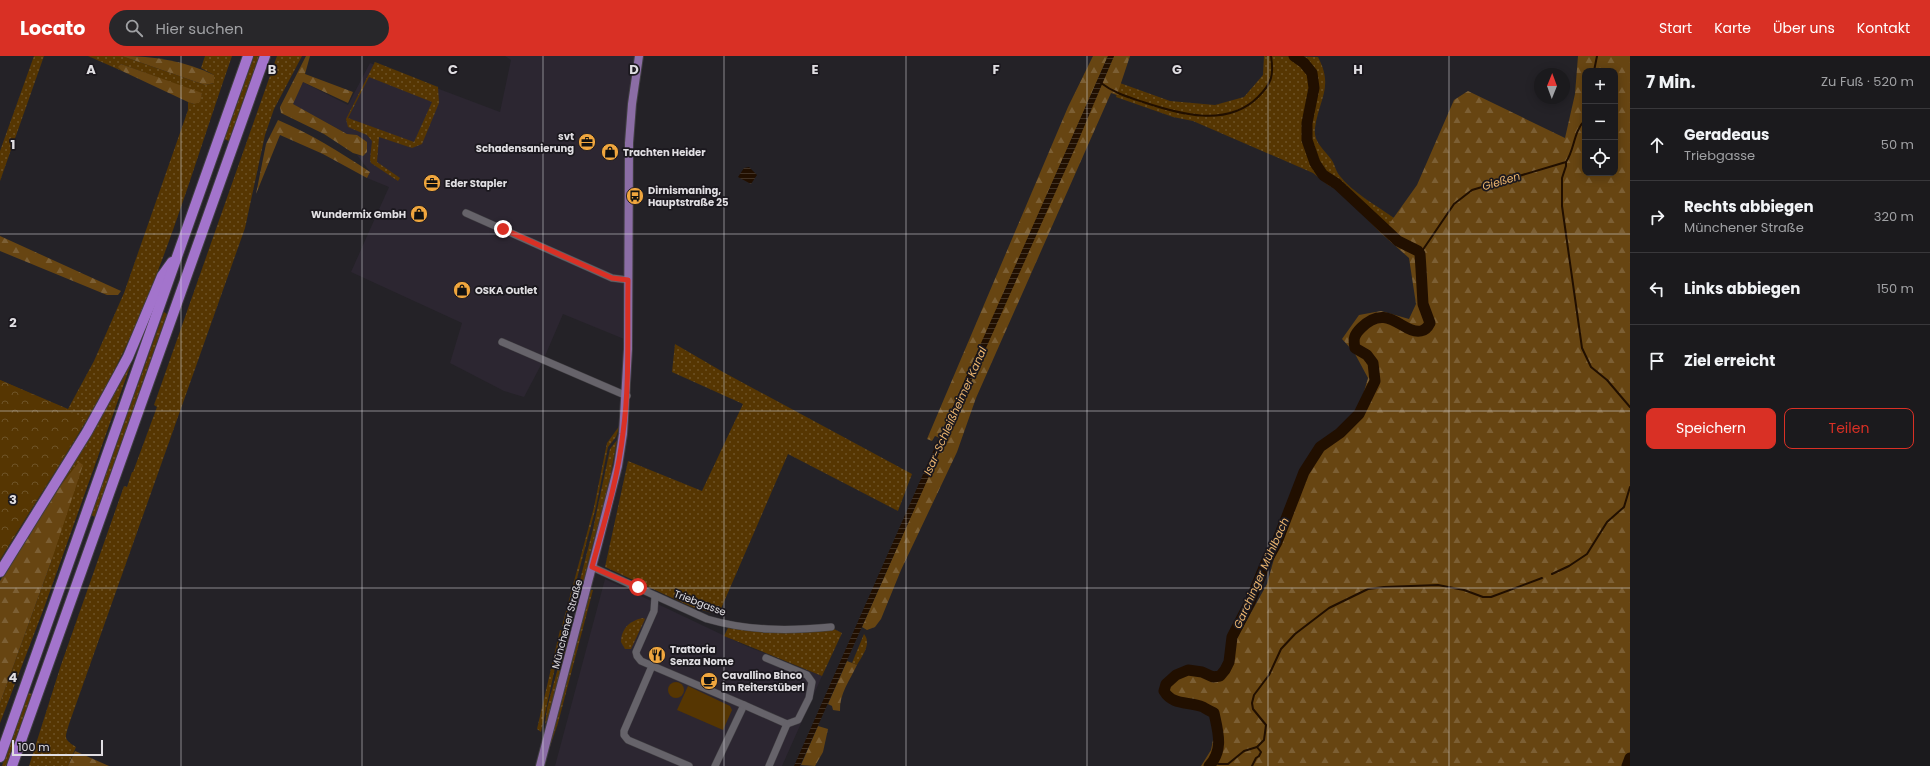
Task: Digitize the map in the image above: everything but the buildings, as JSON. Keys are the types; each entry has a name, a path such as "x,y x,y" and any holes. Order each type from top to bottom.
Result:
{"highway":[{"path":"0,757 248,56"},
{"path":"12,766 265,56"},
{"path":"0,572 94,419 128,357 162,276 179,252"},
{"path":"17,766 23,735"}],"main road":[{"name":"Münchener Straße","path":"540,766 618,466 623,434 628,280 630,125 639,56"}],"street":[{"path":"466,213 612,278 628,280"},
{"path":"502,342 624,395"},
{"name":"Triebgasse","path":"592,567 707,619 724,624 764,630 802,630 831,627"},
{"path":"655,596 654,611 636,652 641,661 787,724 798,720 809,698 812,682 807,675 766,658"},
{"path":"652,666 624,731 624,735 628,740 689,766"},
{"path":"715,766 744,705"},
{"path":"769,766 787,724"}],"shaded area":[{"path":"505,56 643,56 625,176 624,339 563,314 542,363 524,397 504,391 450,363 462,323 351,272 389,187 367,178 370,172 357,155 363,156 357,135 347,134 292,104 303,82 348,105 370,63 500,112 511,60"},
{"path":"605,579 746,646 822,676 782,766 555,766"}],"green space":[{"path":"34,56 44,56 0,181 0,151"},
{"path":"88,56 122,56 205,85 214,83 214,75 201,68 205,56 232,56 174,228 134,329 120,359 88,418 0,558 0,380 68,409 94,361 124,293 188,110 188,102 194,104 202,94 121,64 119,67 122,71"},
{"path":"122,56 157,58 192,66 214,75 214,83 205,85"},
{"path":"254,56 259,56 229,141 224,139"},
{"path":"277,56 302,56 274,109 265,135 245,228 69,724 66,738 76,747 68,766 29,766 61,665 124,486 127,487 157,407 154,405"},
{"path":"306,56 310,56 305,74 353,92 348,103 303,82 293,104 347,134 357,135 367,142 367,152 363,156 353,153 324,134 281,113 280,107"},
{"path":"1093,56 1108,56 940,438 935,436 932,441 927,439 1068,107"},
{"path":"1114,56 1130,56 1117,95 1111,93 976,398 957,452 901,570 881,619 875,627 867,630 862,627"},
{"path":"1264,56 1318,57 1323,67 1325,85 1315,128 1317,141 1332,161 1338,173 1351,187 1394,218 1382,234 1338,190 1328,185 1313,173 1193,121 1173,117 1116,97 1120,83 1170,101 1215,105 1244,97 1263,75"},
{"path":"1578,56 1630,56 1630,766 1201,766 1211,750 1219,719 1215,710 1182,701 1169,694 1170,683 1190,674 1218,681 1228,674 1237,638 1267,584 1291,497 1319,447 1357,416 1368,378 1354,352 1342,339 1359,315 1381,311 1409,319 1416,304 1409,258 1382,234 1417,185 1454,100 1468,91 1565,138 1575,94"},
{"path":"375,62 438,87 439,103 422,144 412,148 379,137 377,162 400,178 398,181 371,163 372,141 367,135 348,127 346,119","holes":["369,77 432,102 414,142 348,118"]},
{"path":"121,64 202,93 200,102 194,104 188,102 122,71 118,67"},
{"path":"278,120 314,137 370,172 367,178 323,154 280,135 256,194 266,144"},
{"path":"0,236 121,291 118,295 107,295 0,251"},
{"path":"164,312 167,314 95,517 91,515"},
{"path":"675,344 723,372 912,474 898,511 788,454 720,611 712,613 692,607 605,567 628,461 702,491 743,404 672,372"},
{"path":"129,364 131,364 44,608 0,723 0,703 52,559 48,502"},
{"path":"0,380 68,410 86,420 0,560"},
{"path":"620,425 616,437 608,447 596,507 564,627 562,626 594,507 607,443"},
{"path":"617,440 608,489 583,585 580,580 593,529 610,449"},
{"path":"79,462 83,465 52,559 0,703 0,581 48,502"},
{"path":"590,590 593,590 558,723 547,755"},
{"path":"643,618 645,619 631,649 625,649 621,642 621,637 625,629 634,621"},
{"path":"728,628 765,632 801,632 834,629 842,633 822,676 724,636"},
{"path":"560,630 563,631 541,732 537,729"},
{"path":"568,631 570,634 549,716 545,725 547,708"},
{"path":"864,634 867,646 857,665 852,663"},
{"path":"847,661 857,665 843,693 840,711 833,710 832,706 828,704"},
{"path":"676,682 682,684 684,690 682,696 676,698 670,696 668,690 670,684"},
{"path":"688,686 730,706 732,710 723,730 677,710"},
{"path":"28,693 32,694 10,756 6,766 2,766"},
{"path":"818,726 828,729 823,752 815,766 801,765"},
{"path":"75,751 109,766 68,766"}],"water":[{"name":"Isar-Schleißheimer Kanal","path":"1108,56 1114,56 1076,146 800,766 794,766"},
{"path":"749,167 757,175 751,184 738,177 744,168"}],"waterway":[{"path":"1101,83 1121,94 1172,111 1202,116 1232,113 1246,107 1263,92 1269,83 1272,74 1271,56"},
{"name":"Garchinger Mühlbach","path":"1209,766 1217,754 1219,741 1214,713 1203,707 1172,699 1164,691 1166,684 1176,675 1188,670 1202,672 1213,677 1220,676 1225,670 1229,662 1232,637 1250,602 1267,560 1277,542 1304,472 1320,447 1340,433 1359,414 1375,381 1373,363 1367,355 1355,348 1354,340 1357,333 1371,321 1379,318 1387,318 1414,331 1424,330 1430,323 1423,304 1420,254 1418,251 1398,241 1337,184 1323,175 1315,163 1307,140 1307,123 1314,88 1312,73 1304,63 1294,56"},
{"name":"Gießen","path":"1595,68 1597,56"},
{"name":"Gießen","path":"1420,254 1454,204 1472,190 1566,162 1578,130 1582,124"},
{"path":"1566,162 1562,178 1562,206 1582,348 1591,367 1607,380 1630,407"},
{"path":"1552,574 1569,566 1587,554 1607,522 1624,507 1630,487"},
{"path":"1213,762 1228,764 1244,751 1257,747 1264,740 1266,725 1253,709 1252,703 1254,695 1269,675 1281,649 1295,634 1329,608 1368,589 1438,585 1464,590 1483,597 1491,597 1542,578"},
{"path":"1252,766 1261,752 1257,747"},
{"path":"1627,766 1630,758"}],"place":[{"name":"svt Schadensanierung","path":"587,142"},
{"name":"Trachten Heider","path":"610,152"},
{"name":"Eder Stapler","path":"432,183"},
{"name":"Dirnismaning, Hauptstraße 25","path":"635,196"},
{"name":"Wundermix GmbH","path":"419,214"},
{"name":"OSKA Outlet","path":"462,290"},
{"name":"Trattoria Senza Nome","path":"657,655"},
{"name":"Cavallino Binco im Reiterstüberl","path":"709,681"}],"route":[{"path":"503,229 612,278 628,280 628,375 623,434 618,466 592,567 638,587"}]}
